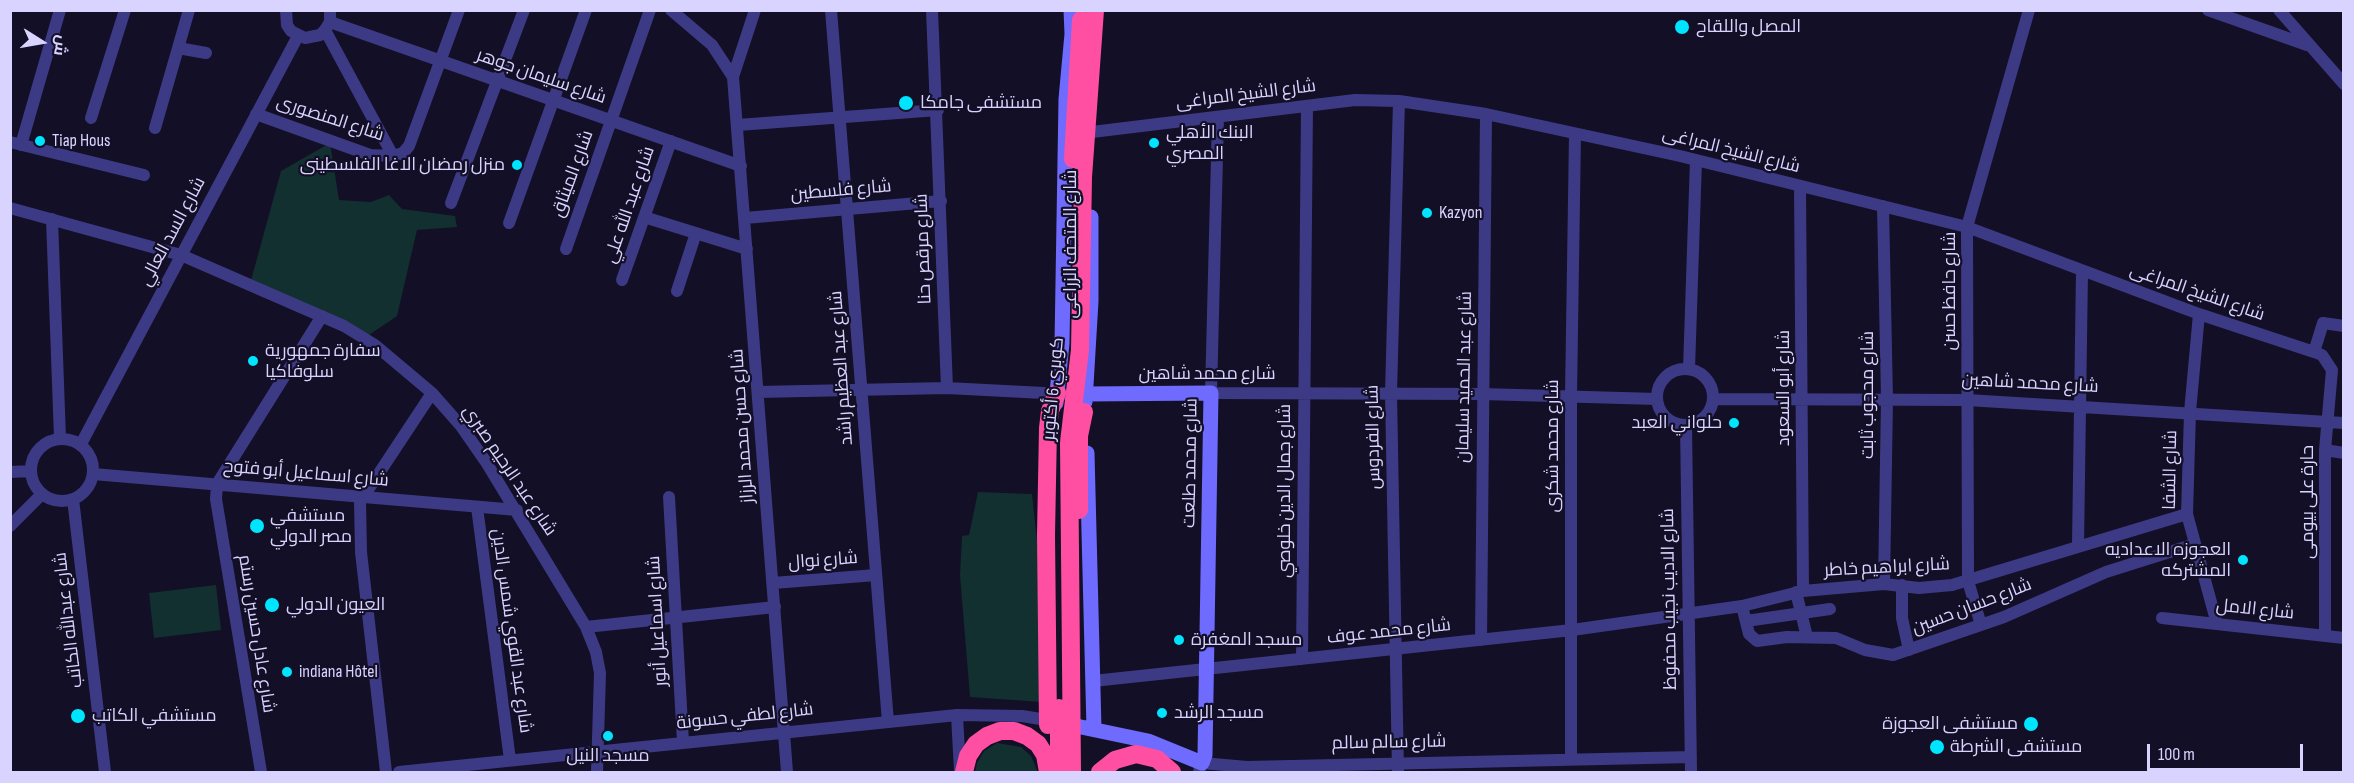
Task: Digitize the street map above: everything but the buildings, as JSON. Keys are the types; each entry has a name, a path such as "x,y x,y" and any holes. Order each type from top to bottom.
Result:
{"highway":[{"name":"كوبري 6 أكتوبر","path":"1059,772 1059,432 1069,349 1073,131 1082,15"},
{"name":"كوبري 6 أكتوبر","path":"1072,772 1069,441 1080,350 1083,177 1082,15"},
{"path":"1050,772 1046,535 1048,428 1050,411 1057,393"},
{"path":"1081,772 1079,436 1084,403"},
{"path":"963,771 968,756 981,740 1000,731 1014,731 1038,744 1045,755 1050,772"},
{"path":"1100,772 1115,760 1136,754 1157,759 1172,772"}],"street":[{"path":"60,10 16,143 144,175"},
{"path":"91,118 125,10"},
{"path":"155,128 189,10"},
{"path":"286,10 287,25 298,36 312,38 328,21 393,156 409,146 459,10"},
{"path":"451,203 524,10"},
{"path":"509,223 586,10"},
{"name":"شارع الميثاق","path":"566,249 650,10"},
{"name":"شارع حسن محمد الرزاز","path":"672,10 712,45 733,77"},
{"name":"شارع حسن محمد الرزاز","path":"755,10 733,77 787,772"},
{"name":"شارع عبد العظيم راشد","path":"831,10 888,722"},
{"name":"شارع مرقص حنا","path":"933,10 947,387"},
{"name":"شارع حافظ حسن","path":"1981,625 1968,580 1967,227 2029,10"},
{"path":"2208,10 2307,45"},
{"path":"2279,10 2343,84"},
{"path":"1082,15 1086,30 1097,38"},
{"name":"شارع المتحف الزراعى","path":"1082,15 1097,38 1092,132 1091,301 1084,403 1094,729"},
{"name":"شارع المتحف الزراعى","path":"1053,721 1057,393 1062,343 1066,99 1082,15"},
{"name":"شارع سليمان جوهر","path":"328,21 741,166"},
{"name":"شارع السد العالي","path":"81,444 298,36"},
{"path":"178,48 206,53"},
{"name":"شارع الشيخ المراغى","path":"1092,132 1355,100 1398,101 1486,114 1696,160 1967,227 2199,314 2314,352 2322,356 2332,370"},
{"name":"شارع الفردوس","path":"1397,767 1397,650 1391,393 1398,101"},
{"name":"شارع جمال الدين خلوصي","path":"1302,659 1307,106"},
{"path":"738,125 938,110"},
{"name":"شارع المنصورى","path":"256,114 370,155 393,156"},
{"name":"شارع عبد الحميد سليمان","path":"1481,640 1486,114"},
{"name":"شارع محمد طلعت","path":"1200,768 1207,745 1211,393 1218,117"},
{"name":"شارع محمد شكرى","path":"1571,759 1571,396 1575,134"},
{"name":"شارع عبد الله علي","path":"622,280 671,141"},
{"path":"1689,369 1696,160"},
{"name":"شارع أبو السعود","path":"1800,186 1802,397 1799,591 1807,638"},
{"name":"شارع فلسطين","path":"745,218 941,201"},
{"name":"شارع محجوب ثابت","path":"1883,206 1887,399 1884,584"},
{"name":"شارع عبد الرحيم صبري","path":"10,208 181,255 322,316 375,345 432,393 461,426 517,510 585,627 596,652 600,673 597,772"},
{"path":"644,217 747,249"},
{"path":"52,219 60,438"},
{"path":"677,291 696,233"},
{"path":"2078,546 2082,271"},
{"name":"شارع الشفا","path":"2199,314 2190,412 2187,514 2217,624"},
{"path":"217,484 322,316"},
{"path":"2314,352 2323,323 2343,326"},
{"path":"1679,369 1689,369 1704,376 1709,382 1713,399 1707,414 1694,424 1686,425 1677,424 1663,415 1657,399 1662,380 1679,369"},
{"name":"حارة على بيومى","path":"2325,636 2325,450 2332,370"},
{"name":"شارع محمد شاهين","path":"758,392 947,387 1057,393 1084,403 1211,393 1482,394 1657,399"},
{"path":"386,772 361,552 360,502 432,393"},
{"name":"شارع محمد شاهين","path":"1713,399 1802,397 1968,400 2079,405 2343,423"},
{"name":"شارع الاديب نجيب محفوظ","path":"1686,425 1691,772"},
{"path":"60,438 81,444 91,458 93,474 84,492 73,499 57,501 42,494 34,484 31,471 32,461 42,445 60,438"},
{"path":"2325,450 2343,453"},
{"path":"10,472 31,471"},
{"name":"شارع اسماعيل أبو فتوح","path":"93,474 517,510"},
{"name":"شارع عادل حسين رستم","path":"217,484 216,499 261,772"},
{"path":"10,526 42,494"},
{"name":"شارع اسماعيل أنور","path":"669,497 683,742"},
{"name":"شارع عبدالله الكاتب","path":"73,499 105,772"},
{"name":"شارع عبد القوي شمس الدين","path":"477,507 510,760"},
{"name":"شارع ابراهيم خاطر","path":"1689,613 1742,606 1799,591 1884,584 1935,588 2017,568 2078,546 2187,514"},
{"name":"شارع حسان حسين","path":"1746,621 1751,638 1758,641 1807,638 1843,639 1882,655 1893,655 1981,625 2106,572 2194,544"},
{"name":"شارع نوال","path":"773,583 876,575"},
{"path":"1902,585 1902,618 1909,650"},
{"path":"1742,606 1746,621 1830,609"},
{"path":"585,627 775,607"},
{"name":"شارع محمد عوف","path":"1093,681 1397,650 1572,630 1689,613"},
{"name":"شارع الامل","path":"2162,618 2343,638"},
{"path":"957,716 963,771"},
{"name":"شارع لطفي حسونة","path":"399,772 473,768 510,760 957,716 1022,716 1094,729"},
{"name":"شارع سالم سالم","path":"1094,729 1148,741 1200,768 1397,767 1571,759 1691,757"}],"green space":[{"path":"330,143 339,200 371,202 389,195 402,209 455,216 457,227 417,230 397,316 369,335 250,284 281,171"},
{"path":"978,492 1032,494 1039,560 1042,702 970,697 960,575 962,536 969,535"},
{"path":"216,585 221,630 154,638 149,593"},
{"path":"997,743 1021,747 1031,756 1038,772 975,772 984,751"}],"place":[{"name":"المصل واللقاح","path":"1682,27"},
{"name":"مستشفى جامكا","path":"906,103"},
{"name":"Tiap Hous","path":"40,141"},
{"name":"البنك الأهلي المصري","path":"1154,143"},
{"name":"منزل رمضان الاغا الفلسطينى","path":"517,165"},
{"name":"Kazyon","path":"1427,213"},
{"name":"سفارة جمهورية سلوفاكيا","path":"253,361"},
{"name":"حلواني العبد","path":"1734,423"},
{"name":"مستشفي مصر الدولي","path":"257,526"},
{"name":"العجوزه الاعداديه المشتركه","path":"2243,560"},
{"name":"العيون الدولي","path":"272,605"},
{"name":"مسجد المغفرة","path":"1179,640"},
{"name":"indiana Hôtel","path":"287,672"},
{"name":"مسجد الرشد","path":"1162,713"},
{"name":"مستشفي الكاتب","path":"78,716"},
{"name":"مستشفى العجوزة","path":"2031,724"},
{"name":"مسجد النيل","path":"608,736"},
{"name":"مستشفى الشرطة","path":"1937,747"}]}
